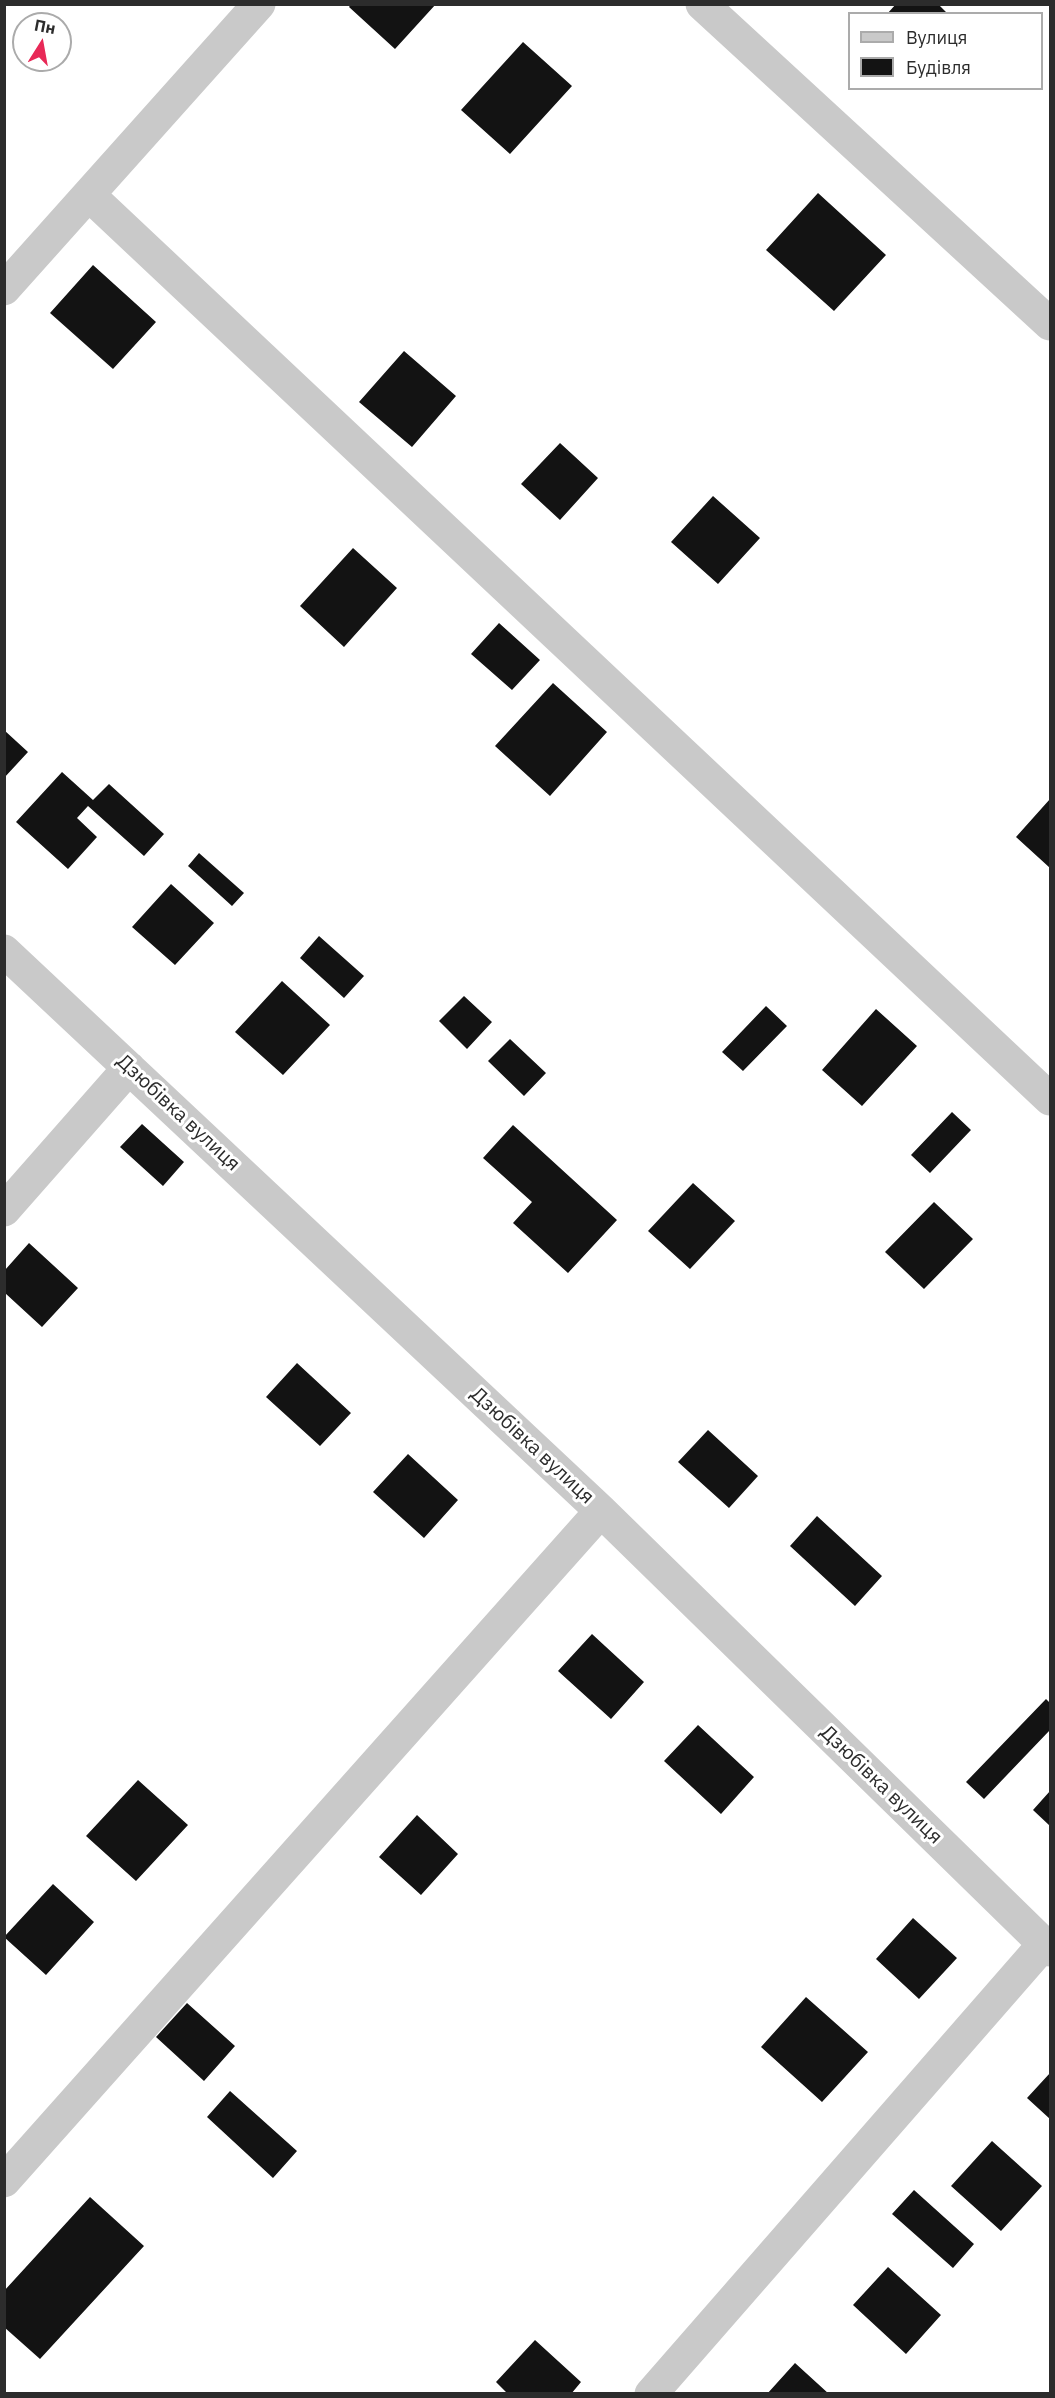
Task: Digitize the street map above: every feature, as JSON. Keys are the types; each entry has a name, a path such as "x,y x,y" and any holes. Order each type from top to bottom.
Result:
{"street":[{"path":"4,289 259,4"},
{"path":"702,4 1050,324"},
{"path":"89,195 1050,1099"},
{"name":"Дзюбівка вулиця","path":"4,951 601,1511 1047,1947"},
{"path":"4,1210 129,1068"},
{"path":"4,2181 601,1511"},
{"path":"651,2394 1047,1947"}],"building":[{"path":"351,4 436,4 395,49 349,7"},
{"path":"896,4 938,4 946,12 889,12"},
{"path":"523,42 572,86 510,154 461,110"},
{"path":"818,193 886,255 834,311 766,250"},
{"path":"93,265 156,322 113,369 50,313"},
{"path":"404,351 456,396 412,447 359,402"},
{"path":"560,443 598,478 560,520 521,484"},
{"path":"713,496 760,538 718,584 671,542"},
{"path":"353,548 397,588 344,647 300,606"},
{"path":"499,623 540,660 512,690 471,654"},
{"path":"553,683 607,732 550,796 495,746"},
{"path":"4,730 28,752 4,778"},
{"path":"62,772 93,800 109,784 164,834 144,856 88,806 77,818 97,837 68,869 16,822"},
{"path":"1050,799 1050,868 1016,837"},
{"path":"199,853 244,893 232,906 188,866"},
{"path":"171,884 214,923 175,965 132,927"},
{"path":"319,936 364,976 344,998 300,958"},
{"path":"282,981 330,1025 283,1075 235,1032"},
{"path":"464,996 492,1022 467,1049 439,1021"},
{"path":"766,1006 787,1026 743,1071 722,1052"},
{"path":"876,1009 917,1046 862,1106 822,1070"},
{"path":"510,1039 546,1073 524,1096 488,1061"},
{"path":"952,1112 971,1130 930,1173 911,1155"},
{"path":"142,1124 184,1162 163,1186 120,1147"},
{"path":"513,1125 617,1220 568,1273 513,1223 532,1202 483,1158"},
{"path":"693,1183 735,1221 690,1269 648,1231"},
{"path":"934,1202 973,1239 924,1289 885,1252"},
{"path":"29,1243 78,1288 42,1327 5,1293 5,1270"},
{"path":"297,1363 351,1413 320,1446 266,1397"},
{"path":"708,1430 758,1476 729,1508 678,1462"},
{"path":"408,1454 458,1500 424,1538 373,1492"},
{"path":"817,1516 882,1576 855,1606 790,1546"},
{"path":"592,1634 644,1682 611,1719 558,1671"},
{"path":"1046,1699 1050,1703 1050,1730 984,1799 966,1782"},
{"path":"698,1725 754,1777 721,1814 664,1761"},
{"path":"138,1780 188,1825 136,1881 86,1836"},
{"path":"1050,1791 1050,1826 1033,1810"},
{"path":"417,1815 458,1854 421,1895 379,1857"},
{"path":"53,1884 94,1922 46,1975 4,1937"},
{"path":"913,1918 957,1958 919,1999 876,1959"},
{"path":"806,1997 868,2052 822,2102 761,2047"},
{"path":"187,2003 235,2046 204,2081 156,2037"},
{"path":"1050,2073 1050,2119 1027,2098"},
{"path":"230,2091 297,2151 273,2178 207,2117"},
{"path":"992,2141 1042,2186 1001,2231 951,2186"},
{"path":"914,2190 974,2244 953,2268 892,2214"},
{"path":"90,2197 144,2246 40,2359 4,2327 4,2291"},
{"path":"888,2267 941,2315 906,2354 853,2305"},
{"path":"535,2340 581,2382 571,2394 508,2394 496,2382"},
{"path":"795,2363 829,2394 767,2394"}]}
